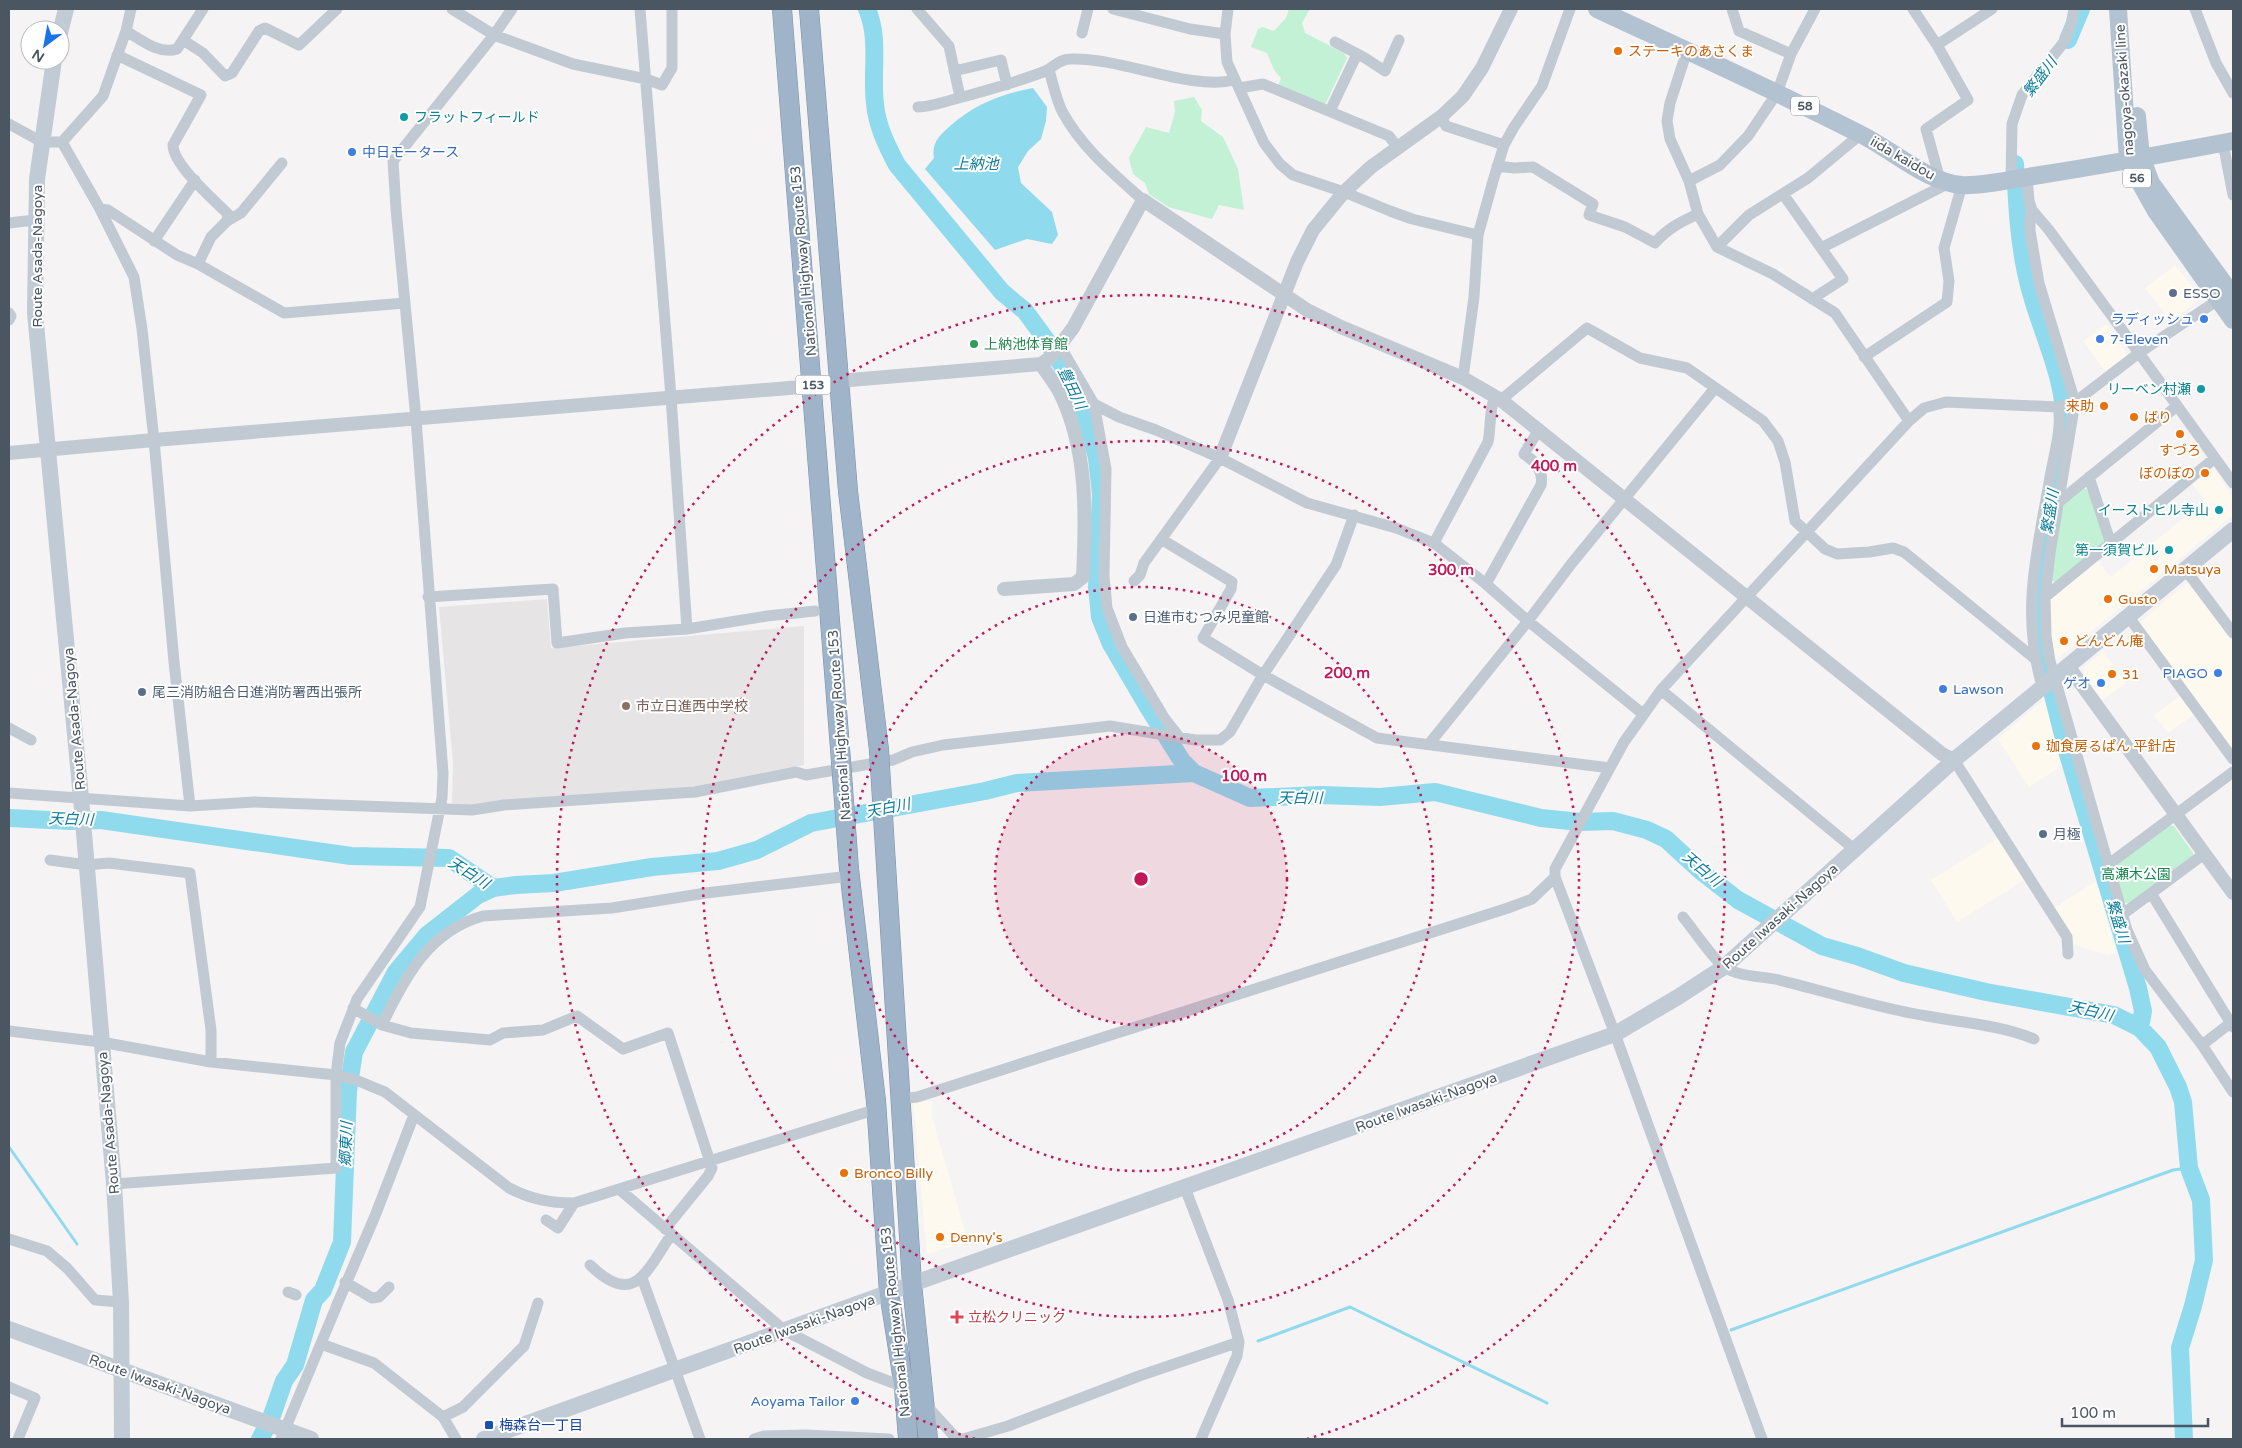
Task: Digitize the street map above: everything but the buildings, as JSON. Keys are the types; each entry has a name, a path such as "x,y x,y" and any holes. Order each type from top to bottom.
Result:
{"highway":[{"name":"National Highway Route 153","path":"782,9 813,386 849,873 877,1109 889,1292 904,1387 908,1439"},
{"name":"National Highway Route 153","path":"809,9 848,491 879,750 912,1284 928,1439"}],"main road":[{"name":"iida kaidou","path":"1597,9 1861,134 1951,183"},
{"name":"nagoya-okazaki line","path":"2118,9 2134,159 2226,298 2233,320"},
{"name":"nagoya-okazaki line","path":"2129,9 2134,159"},
{"name":"Route Asada-Nagoya","path":"53,70 42,142 35,220 35,313 81,798 114,1184 121,1302 123,1370 122,1439"},
{"path":"1951,183 2019,178 2228,142"},
{"name":"Route Iwasaki-Nagoya","path":"484,1439 889,1292 1615,1034 1654,1012 1724,967 1954,760 2233,530"},
{"name":"Route Iwasaki-Nagoya","path":"9,1329 234,1411 283,1433 311,1439"}],"street":[{"path":"9,124 42,142 62,142 103,96 126,31 131,9"},
{"path":"126,31 166,51 177,49 203,9"},
{"path":"183,40 203,53 225,76 232,73 259,31 265,28 299,45 337,9"},
{"path":"452,9 494,35 573,64 646,79 662,85 672,68 672,9"},
{"path":"114,1184 336,1168 336,1075 340,1043 357,999 420,907 439,813 443,773 394,161 494,35 512,9"},
{"path":"640,9 688,629"},
{"path":"1082,33 1088,9"},
{"path":"1114,9 1190,29 1225,34"},
{"path":"1228,9 1225,34 1226,62 1264,144 1280,164 1292,175 1344,192 1412,219 1478,235"},
{"path":"1134,581 1161,539 1220,458 1297,262 1313,230 1344,192 1371,168 1441,117 1463,96 1482,68 1511,9"},
{"path":"1463,378 1474,297 1478,235 1497,166 1504,145 1542,86 1570,9"},
{"path":"1732,9 1739,31 1791,54"},
{"path":"1690,181 1720,165 1748,136 1777,93 1791,54 1815,9"},
{"path":"1864,357 1947,302 1949,281 1944,248 1951,183 1926,129 1968,100 1937,45 1913,9"},
{"path":"1937,45 1992,9"},
{"path":"2074,9 2071,25 2064,42 2022,95 2012,124 2019,178 2032,210 2030,231 2039,283 2075,402 2050,553 2045,597 2049,681 2109,864 2127,930 2145,970 2202,1045 2233,1092"},
{"path":"2195,9 2216,63 2233,93"},
{"path":"917,10 950,46 960,98"},
{"path":"1335,42 1385,71 1399,40"},
{"path":"1687,51 1670,103 1667,121 1670,139 1690,181 1698,214 1717,247 1773,274 1835,312 1909,421"},
{"path":"1330,111 1357,54"},
{"path":"117,55 201,95 173,145 173,152 195,180 228,214 227,221"},
{"path":"918,107 1007,85 1049,70 1062,60 1080,59 1109,62 1190,79 1237,84 1263,84 1389,136 1398,148"},
{"path":"954,71 1001,60 1007,85"},
{"path":"1049,70 1061,109 1077,134 1101,163 1143,200 1284,296 1326,320 1463,378 1498,398 1942,754 1954,760 2067,937 2068,954"},
{"path":"1441,117 1446,126 1504,145"},
{"path":"1717,247 1748,215 1808,178 1861,134"},
{"path":"62,142 100,209 134,277 142,329 154,440 174,662 190,806"},
{"path":"2228,142 2233,195"},
{"path":"198,264 211,236 227,221 241,213 282,163"},
{"path":"1497,166 1514,168 1533,167 1593,204 1589,215 1625,227 1654,243 1663,233 1677,223 1698,214"},
{"path":"154,240 195,180"},
{"path":"1821,248 1951,183"},
{"path":"1783,194 1843,280 1812,299"},
{"path":"9,453 813,386 838,381 1052,354 1073,328 1143,200"},
{"path":"100,209 108,210 176,255 198,264 284,313 405,303"},
{"path":"2032,210 2049,230 2233,483"},
{"path":"9,223 35,220"},
{"path":"1762,1439 1615,1034 1555,877 1555,869 1624,742 1661,690 1909,421 1924,408 1946,402 2058,407 2075,402 2139,353 2226,298"},
{"path":"9,313 11,316 9,320"},
{"path":"1434,543 1488,442 1492,427 1492,404 1587,328 1640,358 1687,368 1763,421 1778,441 1789,480 1795,520 1825,549 1837,554 1893,548 1904,552 2034,658 2049,681"},
{"path":"1052,354 1094,404 1119,417 1156,430 1220,458 1307,503 1396,528 1434,543 1643,714"},
{"path":"1004,589 1074,584 1083,577 1085,503 1078,450 1060,393 1052,354"},
{"path":"1428,744 1528,621 1572,562 1715,388"},
{"path":"1094,404 1106,469 1104,576 1107,608 1122,647 1177,737"},
{"path":"2060,501 2177,406"},
{"path":"2034,658 2030,610 2032,572 2056,440 2058,407"},
{"path":"1486,584 1542,479 1536,464 1524,454 1538,431"},
{"path":"2045,597 2215,458"},
{"path":"2089,477 2111,544"},
{"path":"9,793 190,806 254,802 439,813 504,805 695,792 796,772 806,775 893,760 912,752 943,745 1007,739 1083,728 1110,726 1177,737 1220,740 1230,732 1263,674 1336,565 1354,515"},
{"path":"1161,539 1232,582 1231,589 1203,638 1377,738 1608,772"},
{"path":"2185,569 2233,633"},
{"path":"428,597 553,589 557,643 625,633 688,629 767,616 815,611"},
{"path":"2128,616 2233,759"},
{"path":"2068,666 2233,893"},
{"path":"1661,690 1854,849"},
{"path":"9,728 31,740"},
{"path":"2109,864 2233,772"},
{"path":"2123,914 2204,854"},
{"path":"50,860 87,865 109,863 190,873 211,1030 212,1062"},
{"path":"382,1025 400,989 421,958 440,938 468,920 484,916 612,908 849,873"},
{"path":"900,1099 917,1096 1018,1065 1508,908 1532,899 1555,877"},
{"path":"2151,893 2232,1024 2202,1045"},
{"path":"1683,917 1724,967 1738,973 1768,977 1864,1004 1972,1023 2022,1034 2034,1039"},
{"path":"353,1008 382,1025 426,1034 490,1040 503,1033 543,1030 577,1016 622,1048 668,1033 712,1168 668,1232 642,1278 629,1285 617,1285 602,1277 590,1265"},
{"path":"9,1032 102,1042 212,1062 336,1075 356,1080 384,1092 510,1188 530,1198 550,1203 574,1203 877,1109"},
{"path":"283,1433 375,1216 414,1115"},
{"path":"1185,1188 1228,1300 1239,1342 1237,1356 1201,1439"},
{"path":"619,1190 784,1330 867,1374 904,1387"},
{"path":"546,1220 558,1228 574,1203"},
{"path":"9,1240 47,1251 67,1268 95,1300 121,1302"},
{"path":"642,1278 700,1439"},
{"path":"346,1282 372,1298 379,1297 389,1287"},
{"path":"443,1417 463,1407 524,1346 538,1303"},
{"path":"963,1439 1008,1426 1139,1376 1239,1342"},
{"path":"321,1344 374,1363 443,1417 456,1439"},
{"path":"9,1387 35,1398 18,1439"},
{"path":"925,1404 957,1439"},
{"path":"754,1439 764,1436 806,1435 889,1439"}],"shaded area":[{"name":"ESSO","path":"2175,265 2201,298 2171,321 2145,288"},
{"path":"2107,324 2126,352 2126,356 2105,371 2083,341"},
{"path":"2209,469 2214,470 2233,497 2233,515 2054,662 2048,600 2097,560 2111,577 2205,500 2191,483"},
{"path":"2189,582 2233,642 2233,751 2139,623"},
{"name":"市立日進西中学校","path":"547,599 551,648 804,626 804,765 695,789 452,806 453,763 439,607"},
{"path":"2103,651 2126,683 2102,700 2084,674 2084,667"},
{"path":"2181,695 2195,714 2168,733 2154,715"},
{"path":"2044,700 2063,765 2029,787 1998,739"},
{"path":"2000,837 2026,879 1957,922 1931,880"},
{"path":"2096,881 2117,953 2108,955 2075,945 2052,909"},
{"path":"933,1101 932,1117 968,1242 927,1254 913,1103"}],"green space":[{"path":"1289,9 1310,9 1302,23 1305,33 1344,53 1347,58 1325,105 1278,86 1281,78 1274,70 1267,53 1251,47 1258,29 1263,27 1274,31 1286,18"},
{"path":"1194,97 1202,110 1201,121 1223,137 1238,169 1244,210 1219,205 1212,219 1168,207 1149,194 1145,183 1133,174 1129,158 1146,127 1169,133 1175,112 1174,101"},
{"path":"2083,488 2090,491 2106,539 2105,543 2056,583 2050,579 2062,505"},
{"name":"高瀬木公園","path":"2169,825 2174,826 2193,853 2193,857 2129,904 2122,901 2113,865"}],"water":[{"name":"上納池","path":"1033,88 1047,107 1046,121 1041,139 1028,151 1018,167 1021,183 1052,212 1058,235 1052,244 1027,239 995,250 925,169 934,158 933,153 937,140 959,118 989,101 1010,93"}],"waterway":[{"name":"豊田川","path":"867,9 873,32 876,112 883,136 897,165 1002,292 1025,311 1047,341 1071,380 1084,410 1097,458 1101,494 1097,587 1100,617 1111,644 1148,707 1182,761 1194,773"},
{"name":"繁盛川","path":"2068,40 2081,9"},
{"name":"繁盛川","path":"2015,164 2019,227 2026,274 2058,378 2064,414 2064,433 2040,568 2037,608 2040,643 2067,751 2138,988 2143,1011 2140,1028"},
{"name":"天白川","path":"260,1439 270,1421 284,1381 295,1365 314,1300 323,1290 342,1242 348,1091 354,1052 396,972 427,935 478,895 493,888 554,883 652,867 718,861 757,850 811,823 985,791 1017,783 1194,773 1250,798 1321,795 1380,797 1435,792 1541,818 1580,822 1613,821 1647,830 1666,839 1702,872 1738,900 1822,946 1904,973 1986,992 2114,1015 2140,1028 2158,1047 2178,1087 2183,1102 2189,1168 2201,1200 2204,1260 2180,1348 2184,1439"},
{"name":"天白川","path":"9,818 70,821 101,820 351,856 449,858 493,888"},
{"path":"9,1147 77,1244"},
{"path":"1731,1330 2173,1170 2189,1168"},
{"path":"1258,1341 1350,1307 1547,1403"}],"place":[{"name":"ステーキのあさくま","path":"1618,51"},
{"name":"フラットフィールド","path":"404,117"},
{"name":"中日モータース","path":"352,152"},
{"name":"ESSO","path":"2173,293"},
{"name":"ラディッシュ","path":"2204,319"},
{"name":"7-Eleven","path":"2100,339"},
{"name":"上納池体育館","path":"974,344"},
{"name":"リーベン村瀬","path":"2201,389"},
{"name":"来助","path":"2104,406"},
{"name":"ばり","path":"2134,417"},
{"name":"すづろ","path":"2180,434"},
{"name":"ぼのぼの","path":"2205,473"},
{"name":"イーストヒル寺山","path":"2219,510"},
{"name":"第一須賀ビル","path":"2169,550"},
{"name":"Matsuya","path":"2154,569"},
{"name":"Gusto","path":"2108,599"},
{"name":"日進市むつみ児童館","path":"1133,617"},
{"name":"どんどん庵","path":"2064,641"},
{"name":"PIAGO","path":"2218,673"},
{"name":"31","path":"2112,674"},
{"name":"ゲオ","path":"2101,683"},
{"name":"Lawson","path":"1943,689"},
{"name":"尾三消防組合日進消防署西出張所","path":"142,692"},
{"name":"市立日進西中学校","path":"626,706"},
{"name":"珈食房るぱん 平針店","path":"2036,746"},
{"name":"月極","path":"2043,834"},
{"name":"Bronco Billy","path":"844,1173"},
{"name":"Denny's","path":"940,1237"},
{"name":"立松クリニック","path":"957,1317"},
{"name":"Aoyama Tailor","path":"855,1401"},
{"name":"梅森台一丁目","path":"489,1425"}],"water label":[{"name":"郷東川","path":"346,1144"}]}
